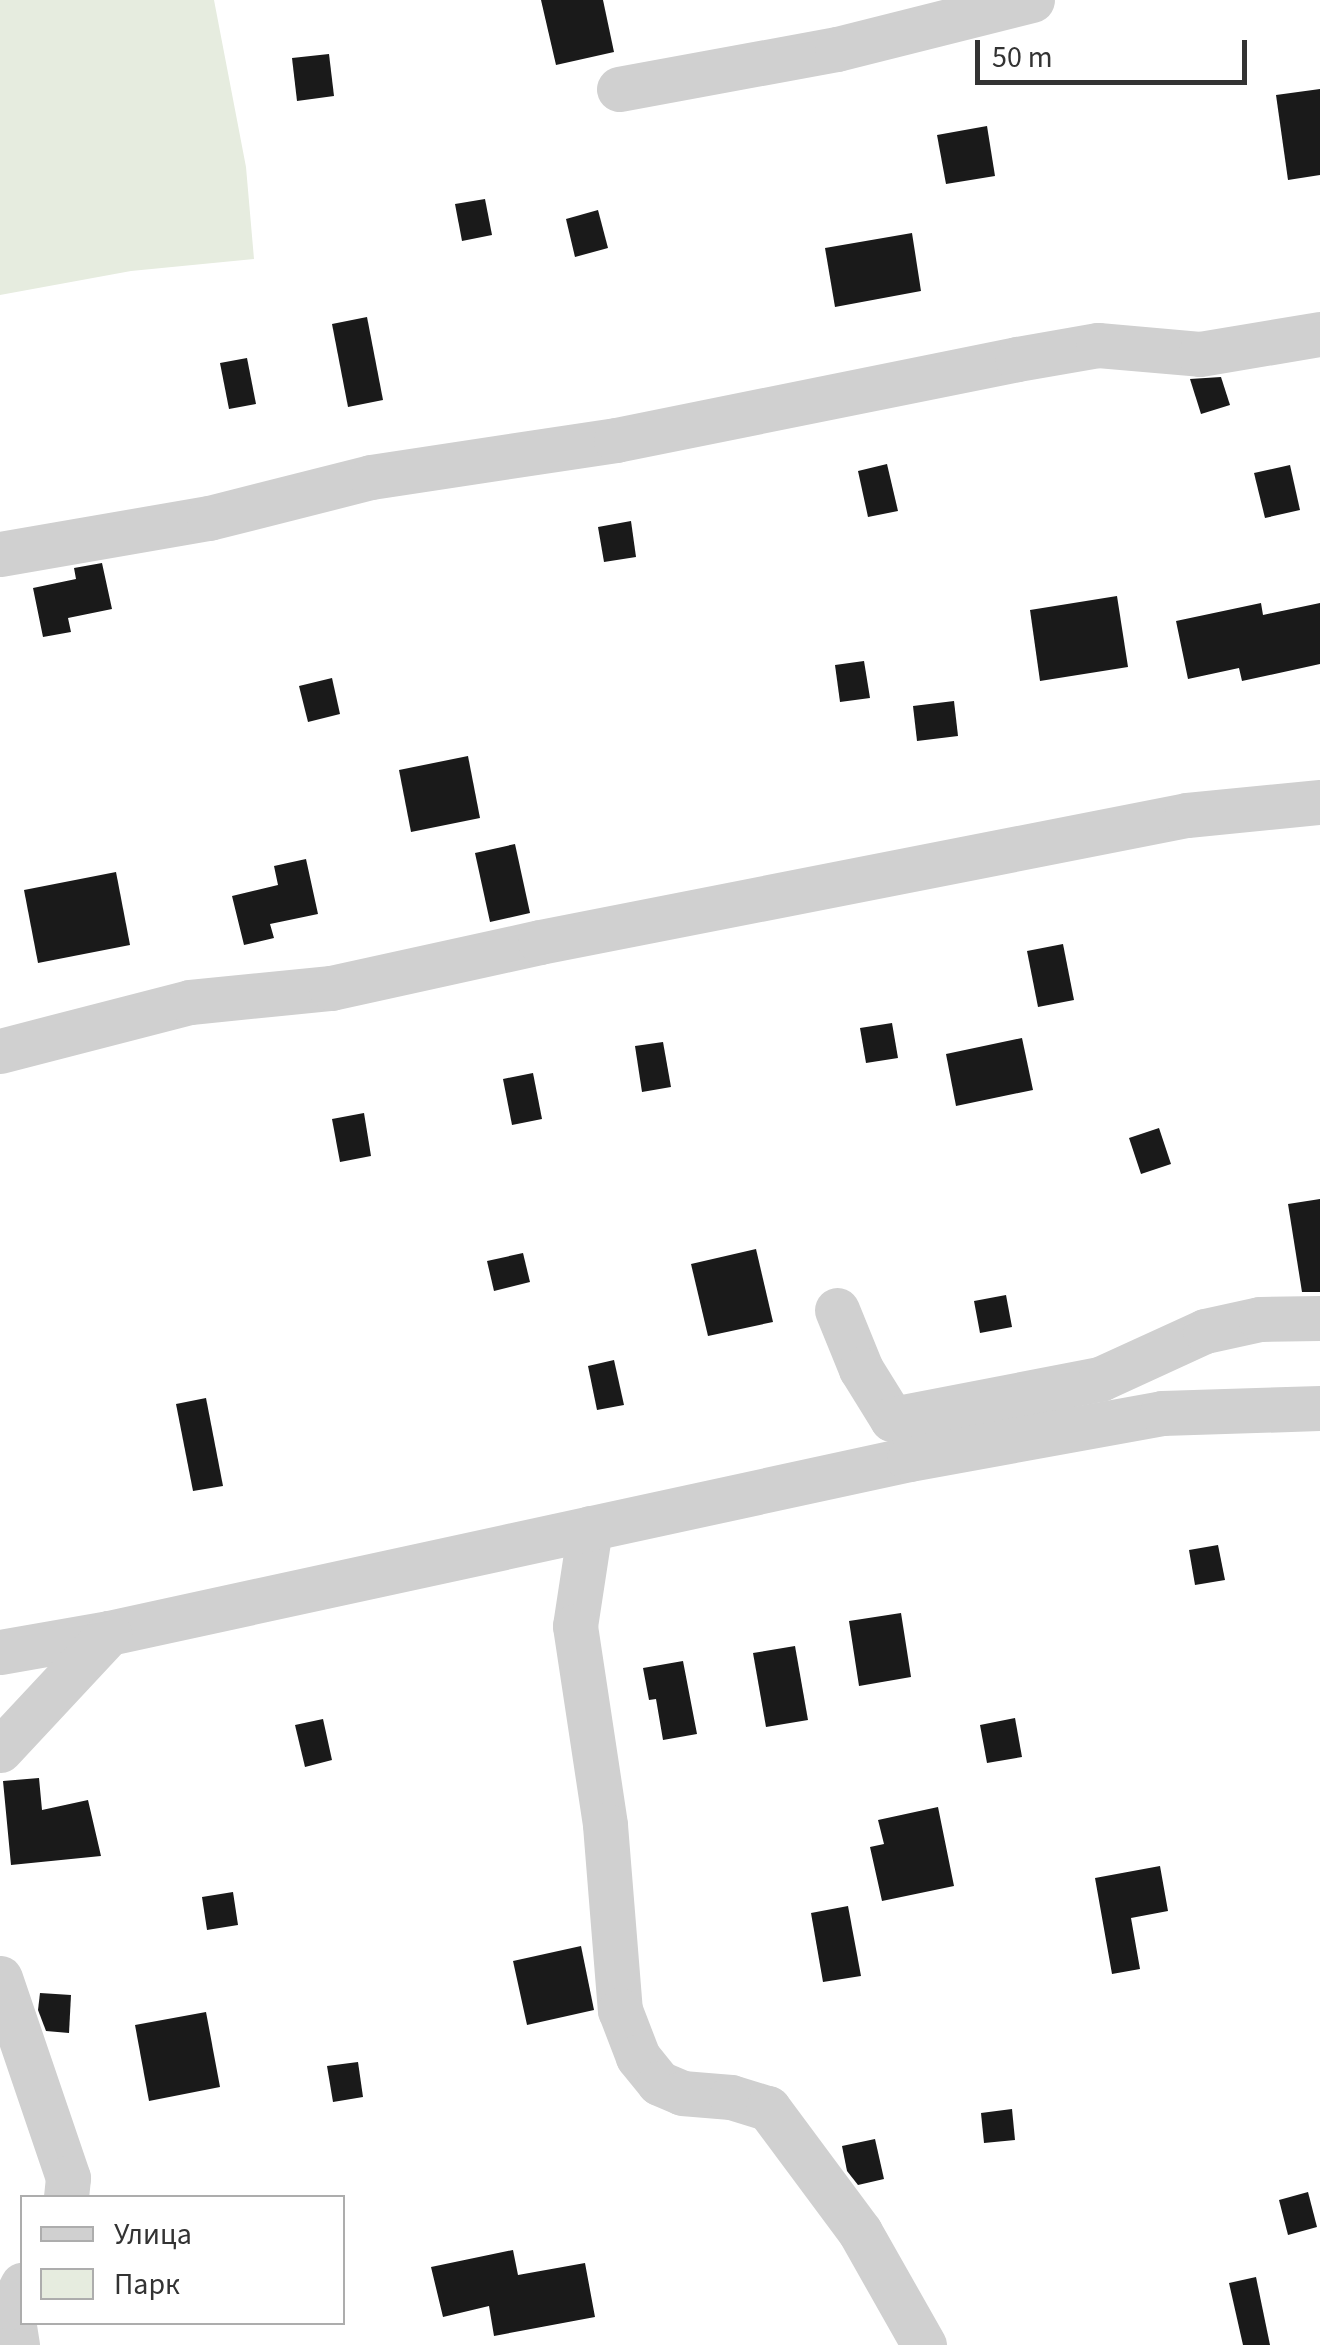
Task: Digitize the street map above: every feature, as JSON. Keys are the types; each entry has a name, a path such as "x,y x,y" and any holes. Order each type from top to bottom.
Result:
{"lane":[{"path":"620,89 837,49 1032,0"},
{"path":"0,554 208,518 371,477 616,440 1034,356 1098,346 1200,354 1320,334"},
{"path":"0,1051 190,1002 331,988 540,942 1187,815 1320,802"},
{"path":"837,1310 861,1369 892,1418 1100,1379 1206,1331 1260,1319 1320,1318"},
{"path":"0,1652 108,1633 909,1458 1162,1413 1320,1408"},
{"path":"590,1528 576,1626 605,1824 620,2010 638,2057 659,2082 682,2093 732,2097 768,2108 860,2232 924,2345"},
{"path":"0,1750 108,1633"},
{"path":"0,1978 68,2178 66,2195"},
{"path":"17,2345 11,2307 20,2290"}],"green space":[{"path":"0,0 214,0 246,167 254,259 131,271 0,295"}],"building":[{"path":"541,0 603,0 614,52 556,65"},
{"path":"329,54 334,96 297,101 292,58"},
{"path":"1320,89 1320,175 1288,180 1276,95"},
{"path":"987,126 995,176 946,184 937,135"},
{"path":"485,199 492,235 462,241 455,204"},
{"path":"598,210 608,248 575,257 566,219"},
{"path":"912,233 921,291 835,307 825,248"},
{"path":"367,317 383,400 348,407 332,324"},
{"path":"247,358 256,404 229,409 220,363"},
{"path":"1221,377 1230,405 1201,414 1190,379"},
{"path":"887,464 898,511 868,517 858,471"},
{"path":"1290,465 1300,510 1265,518 1254,473"},
{"path":"631,521 636,557 604,562 598,527"},
{"path":"102,563 112,609 68,618 71,632 43,637 33,588 76,579 74,568"},
{"path":"1117,596 1128,667 1040,681 1030,610"},
{"path":"1261,603 1263,615 1320,603 1320,664 1242,681 1239,668 1188,679 1176,621"},
{"path":"864,661 870,698 840,702 835,665"},
{"path":"332,678 340,714 308,722 299,686"},
{"path":"954,701 958,736 917,741 913,706"},
{"path":"468,756 480,818 411,832 399,770"},
{"path":"515,844 530,913 490,922 475,853"},
{"path":"306,859 318,914 270,924 274,938 244,945 232,896 278,885 274,866"},
{"path":"116,872 130,945 38,963 24,890"},
{"path":"1063,944 1074,1000 1038,1007 1027,951"},
{"path":"892,1023 898,1058 866,1063 860,1028"},
{"path":"1022,1038 1033,1090 956,1106 946,1054"},
{"path":"663,1042 671,1087 642,1092 635,1046"},
{"path":"533,1073 542,1119 512,1125 503,1079"},
{"path":"364,1113 371,1156 340,1162 332,1119"},
{"path":"1159,1128 1171,1164 1141,1174 1129,1138"},
{"path":"1320,1199 1320,1292 1302,1292 1288,1204"},
{"path":"756,1249 773,1322 708,1336 691,1264"},
{"path":"523,1253 530,1282 494,1291 487,1261"},
{"path":"1006,1295 1012,1327 980,1333 974,1301"},
{"path":"614,1360 624,1405 597,1410 588,1366"},
{"path":"206,1398 223,1486 193,1491 176,1404"},
{"path":"1218,1545 1225,1580 1195,1585 1189,1550"},
{"path":"901,1613 911,1677 859,1686 849,1621"},
{"path":"795,1646 808,1720 766,1727 753,1653"},
{"path":"683,1661 697,1734 663,1740 656,1699 649,1700 643,1668"},
{"path":"1015,1718 1022,1757 987,1763 980,1725"},
{"path":"323,1719 332,1760 305,1767 295,1725"},
{"path":"39,1778 42,1810 88,1800 101,1856 11,1865 3,1781"},
{"path":"938,1807 954,1886 882,1901 870,1847 884,1844 878,1820"},
{"path":"1160,1866 1168,1911 1131,1918 1140,1969 1112,1974 1095,1878"},
{"path":"233,1892 238,1925 207,1930 202,1897"},
{"path":"848,1906 861,1976 823,1982 811,1913"},
{"path":"581,1946 594,2010 527,2025 513,1961"},
{"path":"40,1993 71,1995 69,2033 46,2031 38,2010"},
{"path":"206,2012 220,2087 149,2101 135,2025"},
{"path":"358,2062 363,2097 333,2102 327,2066"},
{"path":"1012,2109 1015,2140 984,2143 981,2113"},
{"path":"875,2139 884,2179 858,2185 847,2171 842,2146"},
{"path":"1308,2192 1317,2227 1288,2235 1279,2200"},
{"path":"513,2250 518,2275 585,2263 595,2317 494,2336 489,2306 443,2317 431,2267"},
{"path":"1256,2277 1270,2345 1243,2345 1229,2283"}]}
